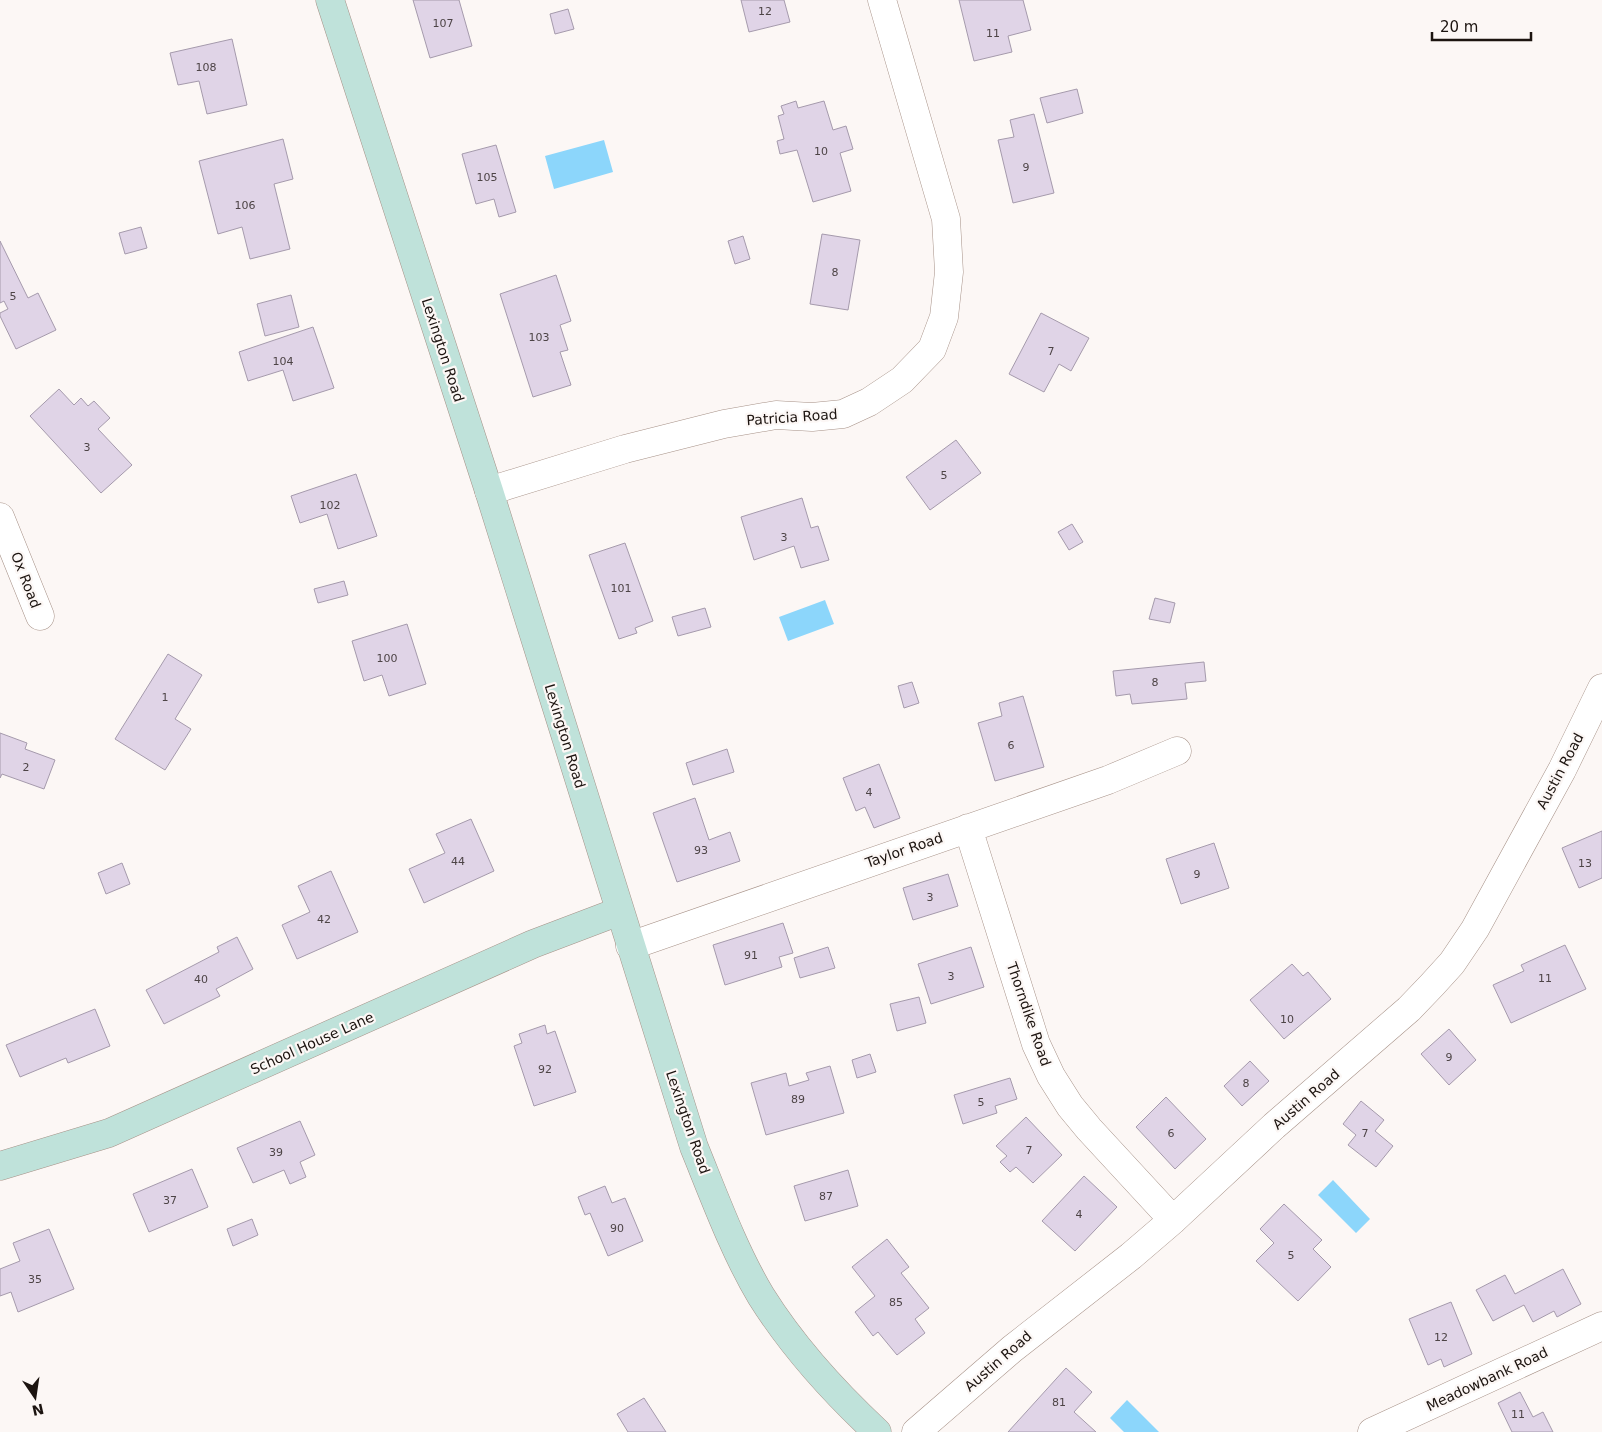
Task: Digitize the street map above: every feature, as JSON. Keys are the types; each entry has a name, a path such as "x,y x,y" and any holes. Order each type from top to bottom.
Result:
{"street":[{"name":"Lexington Road","path":"330,0 489,491 694,1147 736,1246 761,1296 821,1376 877,1432"},
{"name":"Patricia Road","path":"489,491 625,449 724,424 776,416 812,417 843,414 869,402 902,380 932,348 944,317 949,272 946,219 882,0"},
{"name":"Ox Road","path":"0,517 40,616"},
{"name":"Austin Road","path":"916,1432 1012,1349 1131,1256 1173,1220 1274,1126 1409,1009 1452,963 1475,929 1557,778 1602,688"},
{"name":"Taylor Road","path":"630,946 1108,780 1177,751"},
{"name":"Thorndike Road","path":"968,828 1036,1044 1052,1076 1070,1106 1089,1129 1173,1220"},
{"name":"School House Lane","path":"0,1166 109,1133 533,944 620,911"},
{"name":"Meadowbank Road","path":"1372,1432 1602,1326"}],"water":[{"path":"604,140 613,172 554,189 545,156"},
{"path":"825,600 834,624 788,641 779,617"},
{"path":"1333,1180 1370,1219 1356,1233 1318,1195"},
{"path":"1127,1400 1159,1432 1124,1432 1110,1418"}],"building":[{"path":"413,0 459,0 472,46 430,58"},
{"path":"741,0 784,0 790,22 749,32"},
{"path":"959,0 1023,0 1031,30 1008,36 1012,52 974,61"},
{"path":"568,9 574,29 555,34 550,14"},
{"path":"232,39 247,105 207,114 199,81 178,85 170,53"},
{"path":"1077,89 1083,113 1047,123 1040,98"},
{"path":"796,101 798,108 824,101 833,130 846,126 853,149 840,153 851,191 813,202 797,150 780,154 777,141 784,139 778,116 784,114 781,106"},
{"path":"1034,114 1054,193 1013,203 998,140 1014,137 1010,120"},
{"path":"283,139 293,179 274,184 290,249 250,259 242,227 218,234 199,161"},
{"path":"496,145 516,212 499,217 494,199 476,204 462,154"},
{"path":"141,227 147,248 125,254 119,233"},
{"path":"822,234 860,240 848,310 810,304"},
{"path":"743,236 750,259 735,264 728,241"},
{"path":"0,241 28,298 38,293 56,330 16,349 0,316 0,313 8,309 4,301 0,303"},
{"path":"556,275 571,321 560,325 568,350 560,352 571,385 533,397 500,294"},
{"path":"291,295 299,327 265,336 257,304"},
{"path":"1041,313 1089,338 1071,371 1059,364 1044,392 1009,374"},
{"path":"313,327 334,388 293,401 283,370 248,381 239,352"},
{"path":"59,389 74,405 81,398 88,406 94,401 110,418 98,429 132,465 101,493 30,416"},
{"path":"956,440 981,473 930,510 906,477"},
{"path":"356,474 377,536 338,549 327,514 300,523 291,496"},
{"path":"802,498 811,528 818,526 829,560 801,568 794,546 754,560 741,517"},
{"path":"1072,524 1083,542 1069,550 1058,532"},
{"path":"625,543 653,621 635,628 637,633 619,639 589,555"},
{"path":"344,581 348,595 318,603 314,589"},
{"path":"1155,598 1175,603 1170,623 1149,619"},
{"path":"705,608 711,627 678,636 672,617"},
{"path":"407,624 426,684 389,696 382,675 364,681 352,641"},
{"path":"168,654 202,675 175,719 191,729 165,770 115,739"},
{"path":"1204,662 1206,681 1185,683 1187,699 1132,704 1130,694 1116,696 1113,671"},
{"path":"912,682 919,703 904,708 898,686"},
{"path":"1023,696 1044,767 995,781 978,723 1002,716 999,703"},
{"path":"0,733 27,743 25,749 55,760 44,789 2,774 0,778"},
{"path":"727,749 734,772 693,785 686,763"},
{"path":"879,764 900,818 874,828 865,807 856,811 843,778"},
{"path":"695,798 709,840 730,832 740,861 677,882 653,813"},
{"path":"471,819 494,871 424,903 409,869 445,853 436,834"},
{"path":"1602,831 1602,878 1579,888 1562,848"},
{"path":"1214,843 1229,888 1181,904 1166,859"},
{"path":"122,863 130,884 106,894 98,873"},
{"path":"331,871 358,932 297,959 282,925 310,912 298,886"},
{"path":"948,874 958,906 913,920 903,888"},
{"path":"783,923 793,953 779,957 782,967 725,985 713,945"},
{"path":"237,937 253,969 216,989 220,996 164,1024 146,990 219,952 217,947"},
{"path":"1565,945 1586,989 1511,1023 1493,985 1524,971 1521,965"},
{"path":"828,947 835,968 800,978 794,958"},
{"path":"971,947 984,987 931,1004 918,964"},
{"path":"1292,964 1303,976 1308,972 1331,999 1284,1039 1250,1000"},
{"path":"919,997 926,1023 897,1031 890,1004"},
{"path":"95,1009 110,1046 68,1063 66,1058 20,1077 6,1045"},
{"path":"545,1025 547,1034 555,1031 576,1092 534,1106 514,1046 522,1043 519,1034"},
{"path":"1449,1029 1476,1060 1449,1085 1421,1054"},
{"path":"870,1054 876,1072 857,1078 852,1060"},
{"path":"1250,1061 1269,1081 1242,1106 1224,1086"},
{"path":"830,1066 844,1113 766,1135 751,1083 786,1073 789,1086 809,1080 806,1073"},
{"path":"1010,1078 1017,1099 995,1106 997,1113 963,1124 954,1095"},
{"path":"1166,1097 1206,1139 1175,1169 1136,1127"},
{"path":"1361,1101 1384,1120 1375,1131 1393,1146 1376,1167 1348,1145 1356,1135 1343,1124"},
{"path":"1026,1117 1062,1155 1033,1183 1016,1167 1010,1172 1000,1162 1007,1156 996,1146"},
{"path":"300,1121 315,1155 300,1162 306,1177 290,1184 284,1170 253,1183 237,1148"},
{"path":"192,1169 208,1207 149,1232 133,1194"},
{"path":"848,1170 858,1206 805,1221 794,1186"},
{"path":"1084,1176 1117,1207 1075,1251 1042,1221"},
{"path":"605,1186 612,1203 625,1198 643,1241 608,1256 590,1213 585,1215 578,1197"},
{"path":"1284,1204 1322,1240 1313,1249 1331,1267 1298,1301 1256,1261 1274,1243 1260,1229"},
{"path":"252,1219 258,1235 233,1246 227,1229"},
{"path":"49,1229 74,1289 18,1312 11,1292 0,1296 0,1269 20,1261 13,1243"},
{"path":"887,1239 909,1267 901,1273 929,1308 915,1319 925,1333 897,1355 878,1332 873,1336 855,1312 875,1296 852,1267"},
{"path":"1563,1269 1581,1304 1557,1317 1554,1311 1533,1322 1524,1305 1493,1321 1476,1290 1505,1275 1515,1294"},
{"path":"1451,1302 1472,1354 1444,1367 1441,1359 1428,1365 1409,1319"},
{"path":"1066,1368 1092,1392 1074,1412 1096,1432 1008,1432"},
{"path":"1520,1392 1533,1417 1543,1412 1553,1432 1512,1432 1498,1403"},
{"path":"644,1398 666,1432 628,1432 617,1414"}]}
